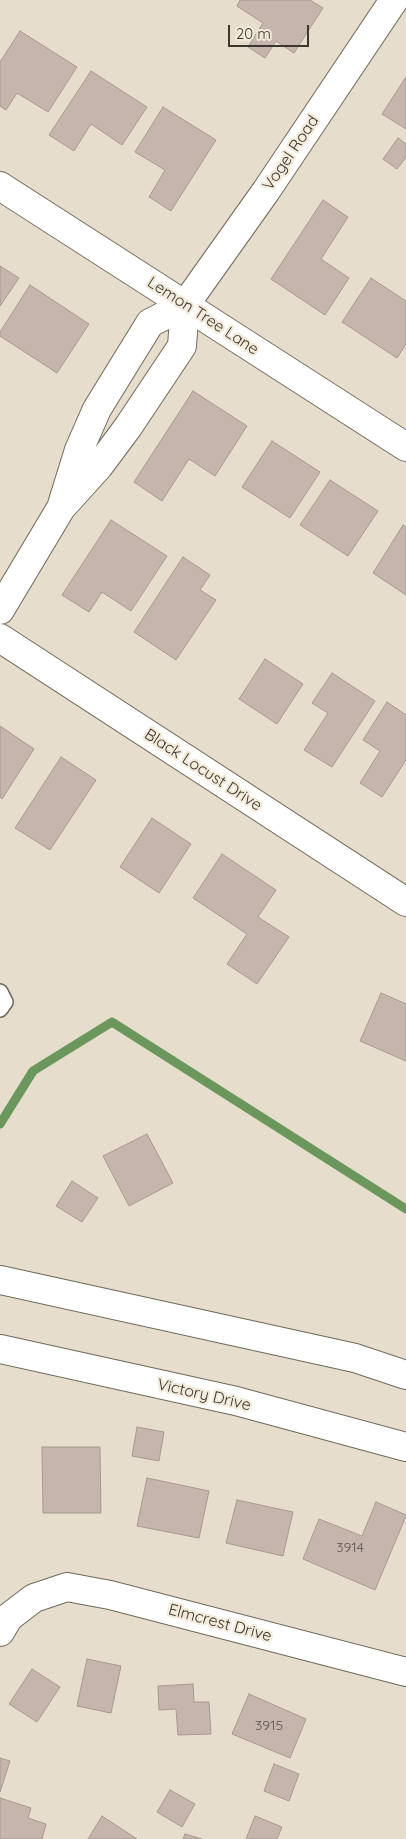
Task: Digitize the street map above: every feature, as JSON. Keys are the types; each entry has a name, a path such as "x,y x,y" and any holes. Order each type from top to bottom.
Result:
{"street":[{"name":"Vogel Road","path":"61,508 79,450 98,409 150,323 185,305 266,191 394,0"},
{"name":"Lemon Tree Lane","path":"0,186 406,447"},
{"name":"Vogel Road","path":"0,610 61,508 99,466 182,346 185,305"},
{"name":"Black Locust Drive","path":"0,638 406,902"},
{"path":"0,1280 355,1358 406,1375"},
{"name":"Victory Drive","path":"0,1349 236,1401 406,1447"},
{"name":"Elmcrest Drive","path":"0,1632 10,1617 34,1598 67,1587 110,1594 406,1672"}],"lane":[{"path":"0,992 5,1002 0,1009"}],"building":[{"path":"240,0 310,0 323,8 294,53 276,41 265,58 248,47 263,23 237,6"},
{"path":"20,31 77,67 48,112 17,93 6,110 0,106 0,62"},
{"path":"91,71 147,107 122,145 91,124 74,151 49,135"},
{"path":"406,77 406,129 382,114"},
{"path":"163,107 216,140 171,211 149,197 165,170 135,152"},
{"path":"398,138 406,144 406,157 397,169 383,159"},
{"path":"323,200 348,217 321,259 349,278 325,315 271,279"},
{"path":"0,266 19,278 0,306"},
{"path":"371,278 406,301 406,344 397,358 342,322"},
{"path":"30,285 89,324 57,373 0,336 0,332"},
{"path":"193,391 247,426 215,476 189,459 162,501 134,482"},
{"path":"272,441 320,472 290,518 242,487"},
{"path":"330,480 378,511 348,556 300,525"},
{"path":"111,520 167,556 131,611 102,592 89,612 62,595"},
{"path":"403,525 406,527 406,595 373,573"},
{"path":"183,557 210,575 200,590 216,600 176,660 134,632"},
{"path":"265,659 303,684 277,724 239,699"},
{"path":"332,673 375,701 332,767 304,750 328,713 312,703"},
{"path":"387,702 406,715 406,760 382,797 360,783 380,751 363,740"},
{"path":"0,726 34,749 2,799 0,797"},
{"path":"61,757 96,780 50,850 15,828"},
{"path":"152,818 191,844 159,893 120,867"},
{"path":"222,854 276,890 258,917 289,937 257,984 227,964 247,934 193,898"},
{"path":"381,993 406,1004 406,1061 360,1041"},
{"path":"147,1134 173,1183 129,1206 103,1156"},
{"path":"72,1181 98,1198 82,1222 56,1206"},
{"path":"137,1427 164,1432 159,1461 132,1456"},
{"path":"42,1447 100,1447 101,1513 43,1513"},
{"path":"147,1478 209,1491 199,1538 137,1526"},
{"path":"237,1500 293,1512 283,1556 226,1543"},
{"path":"376,1502 406,1516 375,1590 303,1559 319,1519 362,1536"},
{"path":"87,1659 121,1666 111,1713 77,1706"},
{"path":"32,1669 60,1687 37,1722 9,1704"},
{"path":"193,1684 194,1702 209,1702 211,1734 178,1735 176,1709 159,1710 158,1686"},
{"path":"249,1694 306,1719 290,1758 232,1734"},
{"path":"0,1758 10,1761 0,1792"},
{"path":"274,1764 299,1774 289,1801 264,1791"},
{"path":"170,1790 195,1804 182,1827 157,1812"},
{"path":"0,1798 31,1808 28,1818 46,1824 42,1839 0,1839"},
{"path":"102,1816 137,1839 88,1839"},
{"path":"255,1816 282,1827 277,1839 246,1839"},
{"path":"185,1834 202,1839 183,1839"}],"waterway":[{"path":"0,1124 33,1071 112,1022 406,1209"}]}
